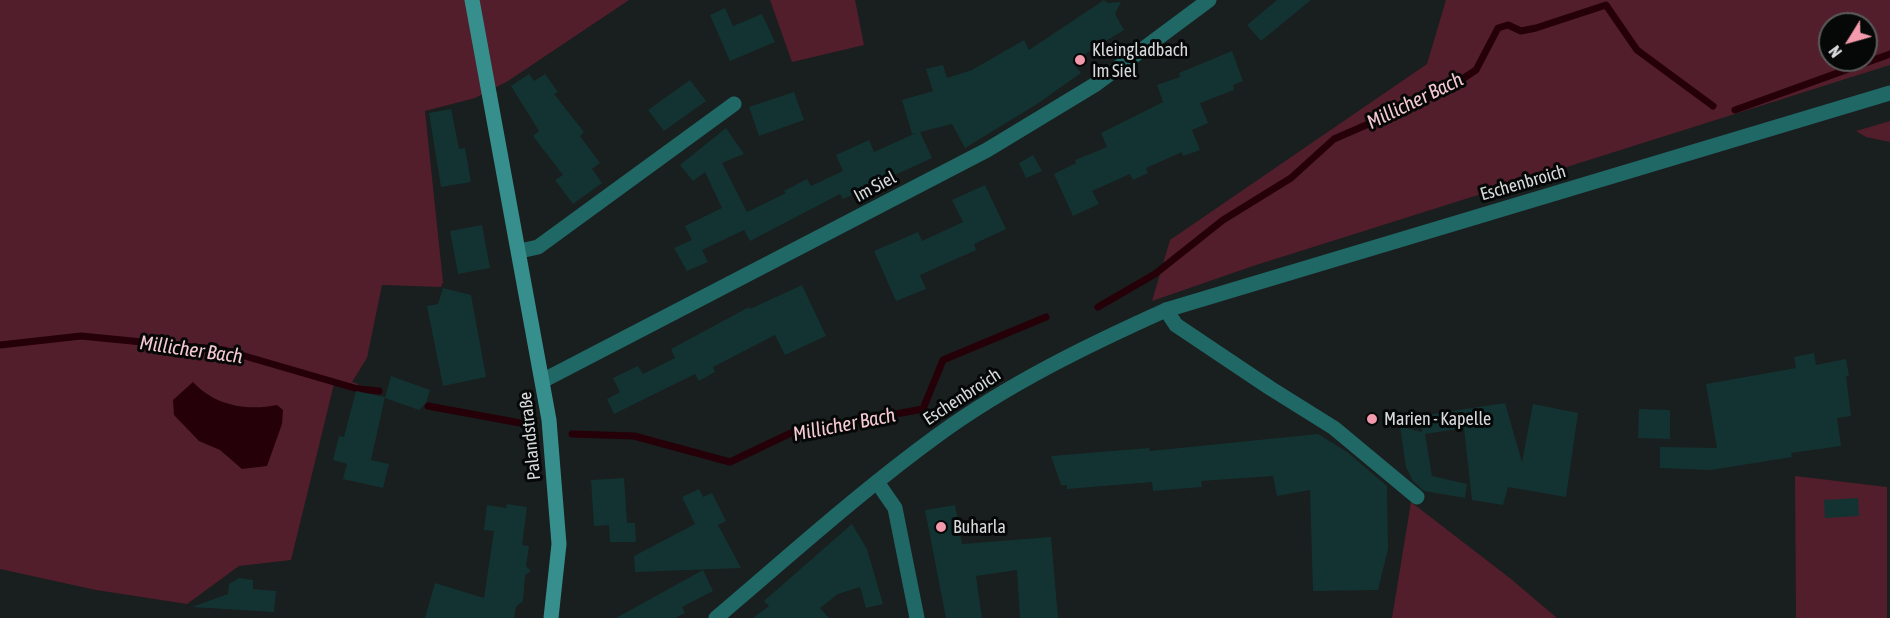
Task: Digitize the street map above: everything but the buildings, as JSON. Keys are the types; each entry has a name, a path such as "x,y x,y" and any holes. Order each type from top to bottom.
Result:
{"main road":[{"name":"Palandstraße","path":"472,0 544,380 559,544 551,618"}],"street":[{"name":"Im Siel","path":"544,380 987,150 1096,84 1209,0"},
{"name":"Eschenbroich","path":"716,618 877,482 940,434 1007,391 1080,350 1166,310 1890,93"},
{"path":"520,251 538,247 734,104"},
{"path":"1166,310 1176,325 1260,382 1334,428 1417,497"},
{"path":"877,482 895,508 916,618"}],"shaded area":[{"path":"0,0 629,0 508,81 475,98 425,111 443,282 441,287 382,285 367,358 352,382 358,384 356,390 334,384 291,560 239,566 187,604 96,590 0,569"},
{"path":"770,0 855,0 864,45 792,62"},
{"path":"1446,0 1890,0 1890,65 1878,69 1878,12 1818,12 1818,72 1868,72 1253,266 1152,301 1170,240 1427,64"},
{"path":"1890,121 1890,142 1866,137 1856,131"},
{"path":"193,382 211,397 232,405 266,407 277,405 283,410 282,424 267,466 242,469 220,450 199,441 174,415 173,400"},
{"path":"1795,476 1887,487 1887,618 1796,618"},
{"path":"1411,502 1511,579 1557,618 1392,618"}],"waterway":[{"name":"Millicher Bach","path":"1098,307 1155,274 1223,220 1291,178 1334,139 1444,91 1476,70 1498,28 1508,25 1521,31 1536,28 1606,5 1637,50 1713,106"},
{"name":"Millicher Bach","path":"1735,110 1890,54"},
{"name":"Millicher Bach","path":"572,434 634,436 730,462 791,433 923,409 943,360 1046,317"},
{"name":"Millicher Bach","path":"0,345 81,336 224,350 358,389 379,391"},
{"name":"Millicher Bach","path":"428,406 531,425"}],"place":[{"name":"Kleingladbach Im Siel","path":"1080,60"},
{"name":"Marien - Kapelle","path":"1372,419"},
{"name":"Buharla","path":"941,527"}]}
